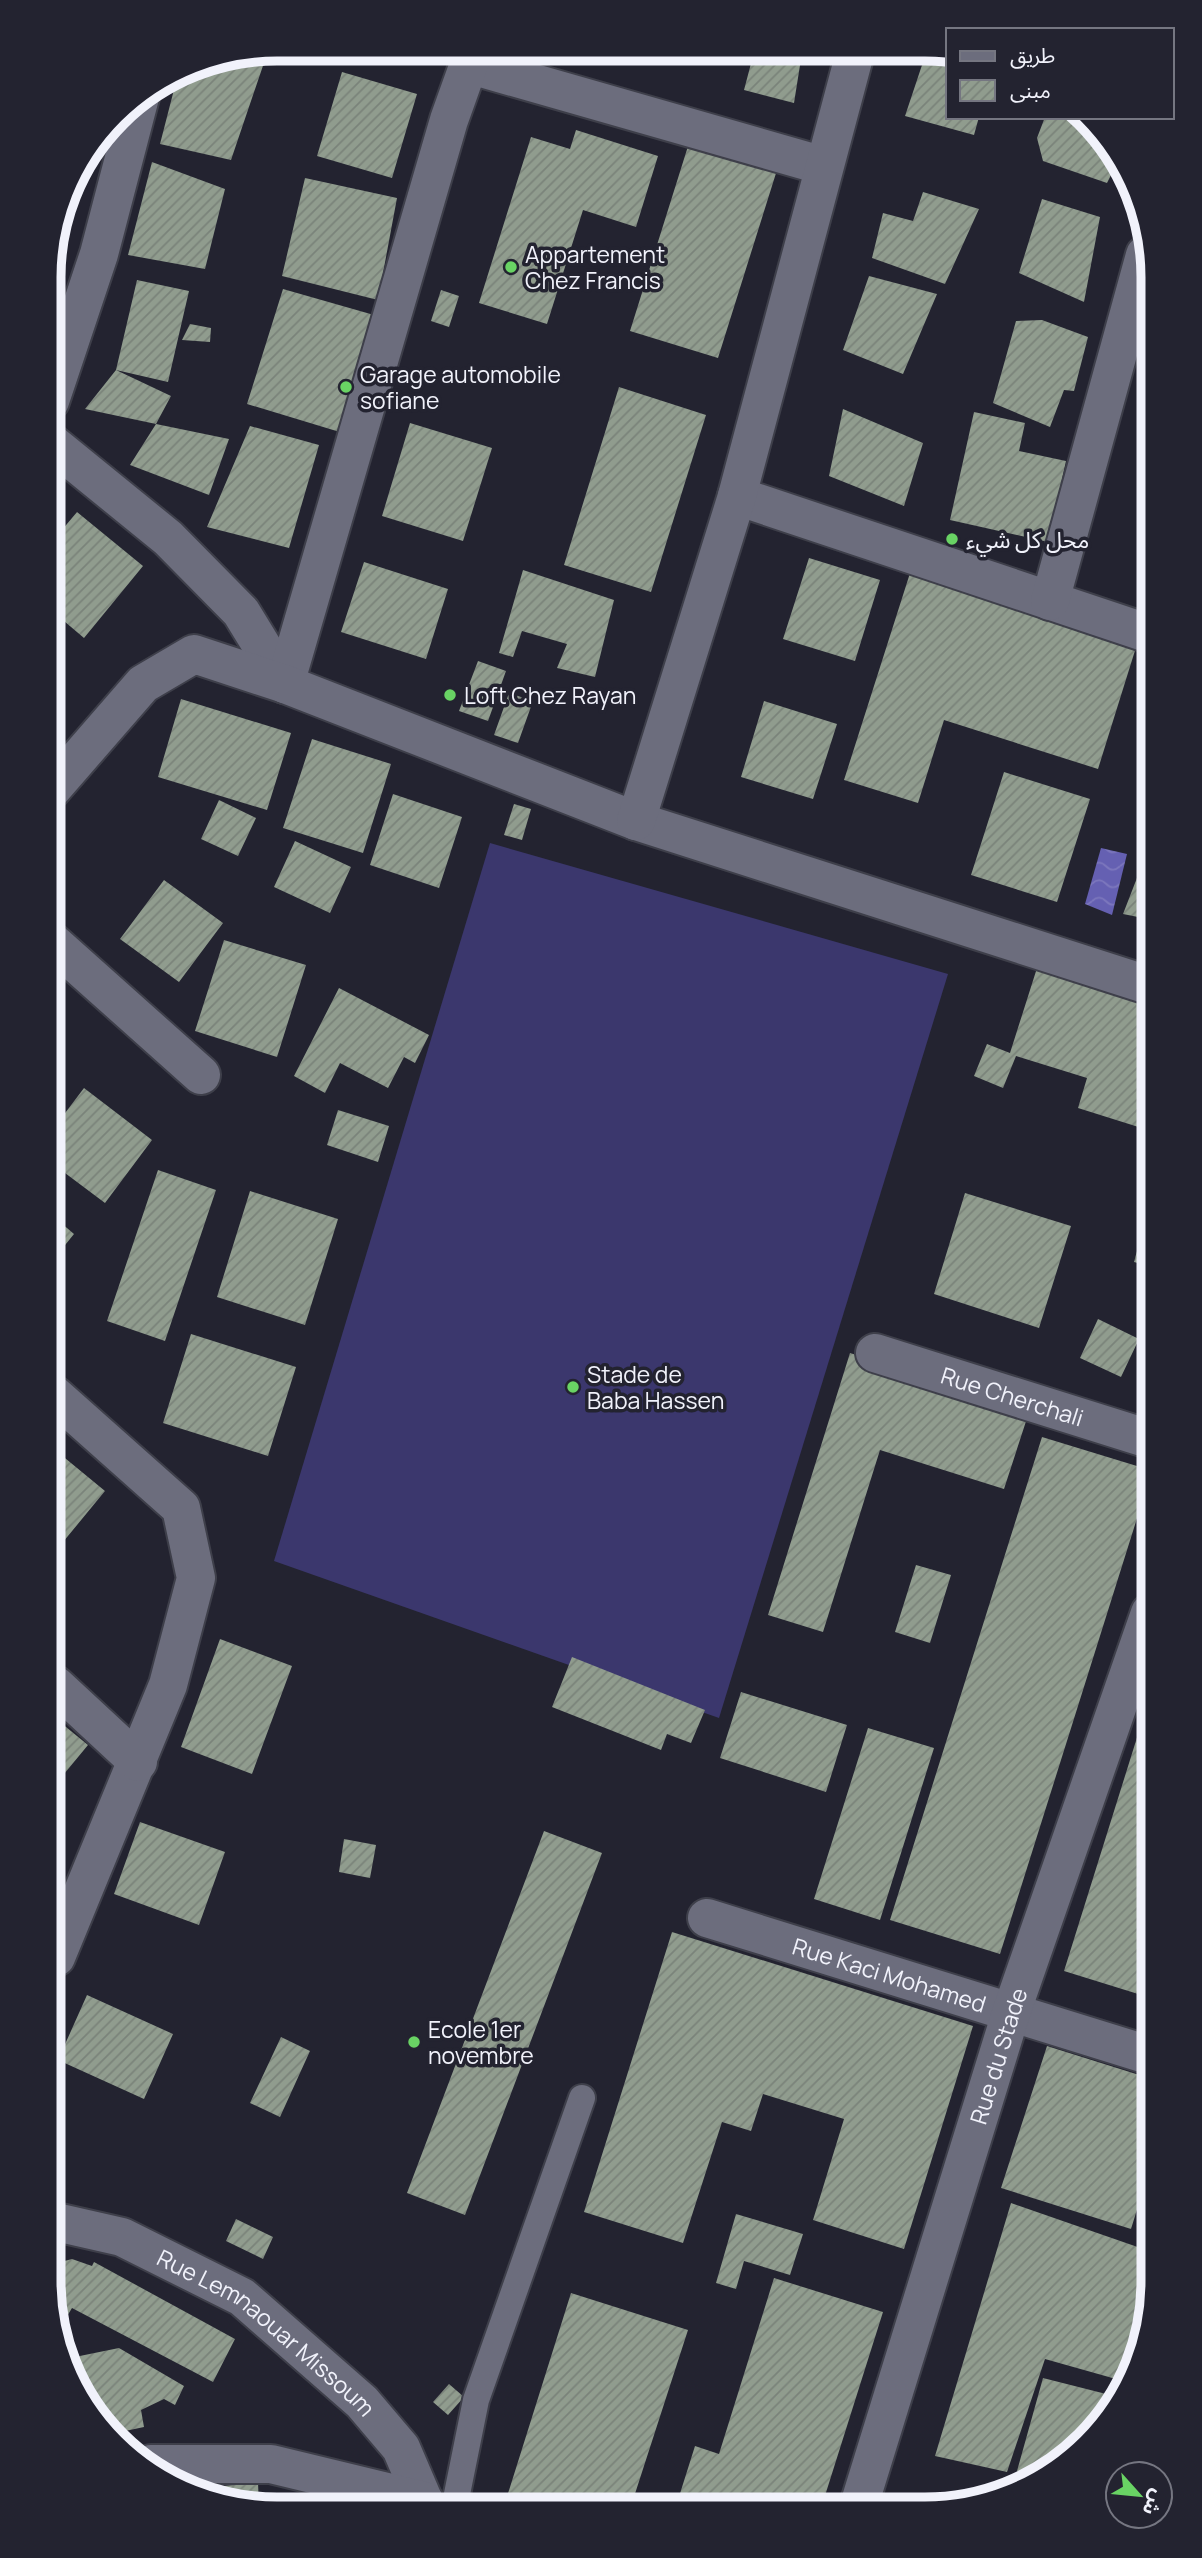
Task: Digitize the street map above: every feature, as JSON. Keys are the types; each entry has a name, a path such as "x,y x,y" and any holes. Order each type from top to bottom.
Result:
{"street":[{"path":"636,821 737,496 853,61"},
{"path":"285,684 449,120 471,62"},
{"path":"484,62 824,166"},
{"path":"62,365 99,254 135,115"},
{"path":"1050,601 1141,272"},
{"path":"62,452 168,538 241,612 285,684"},
{"path":"737,496 1141,631"},
{"path":"62,778 143,684 194,654 285,684 636,821 1141,983"},
{"path":"62,951 201,1075"},
{"name":"Rue Cherchali","path":"875,1353 1140,1435"},
{"path":"61,1402 181,1508 196,1578 168,1685 61,1943"},
{"name":"Rue du Stade","path":"862,2497 1011,2013 1140,1641"},
{"path":"61,1691 138,1762"},
{"name":"Rue Kaci Mohamed","path":"707,1918 1140,2052"},
{"name":"Rue Lemnaouar Missoum","path":"61,2223 122,2237 242,2297 362,2402 401,2448 431,2497"},
{"path":"165,2465 271,2464 410,2497"}],"lane":[{"path":"437,2497 476,2400 582,2098"}],"shaded area":[{"name":"Stade de Baba Hassen","path":"490,843 948,974 719,1718 274,1561"}],"water":[{"path":"1101,848 1127,854 1112,915 1085,904"}],"building":[{"path":"752,61 801,61 794,103 744,90"},
{"path":"925,61 946,63 946,119 978,119 974,135 905,116"},
{"path":"264,62 231,160 160,144 174,88 221,69"},
{"path":"342,72 417,94 392,178 317,156"},
{"path":"1044,119 1072,119 1112,169 1107,183 1043,161 1037,138"},
{"path":"576,130 658,156 636,227 583,210 547,324 479,303 531,137 570,149"},
{"path":"689,143 777,170 718,358 630,331"},
{"path":"152,162 225,189 205,269 128,255"},
{"path":"305,178 397,198 378,300 282,276"},
{"path":"923,192 979,209 945,284 872,258 883,213 913,221"},
{"path":"1042,199 1100,217 1084,302 1019,273"},
{"path":"869,276 937,294 903,374 843,350"},
{"path":"137,280 189,291 168,382 116,370"},
{"path":"283,289 374,315 343,433 247,404"},
{"path":"441,290 459,296 449,327 431,321"},
{"path":"1042,320 1088,337 1074,391 1064,390 1050,427 993,403 1016,321"},
{"path":"190,324 211,328 210,342 182,340"},
{"path":"116,370 171,396 156,424 85,409"},
{"path":"619,387 706,415 651,592 564,565"},
{"path":"843,409 923,443 904,506 829,476"},
{"path":"974,412 1025,423 1019,451 1066,461 1048,542 950,520"},
{"path":"410,423 492,448 463,541 382,516"},
{"path":"156,424 229,439 209,495 130,465"},
{"path":"250,426 319,445 289,548 207,527"},
{"path":"77,512 143,566 84,638 62,619 62,530"},
{"path":"809,558 880,580 855,661 783,639"},
{"path":"364,562 448,589 426,659 341,632"},
{"path":"523,570 614,600 595,677 557,668 567,644 522,631 513,657 499,653"},
{"path":"911,570 1138,641 1098,769 944,720 918,803 844,780"},
{"path":"478,661 506,671 488,721 459,711"},
{"path":"509,693 533,701 518,743 494,735"},
{"path":"181,699 291,733 267,810 158,777"},
{"path":"764,701 837,724 813,799 741,777"},
{"path":"312,739 391,764 363,853 283,828"},
{"path":"1004,772 1090,799 1057,902 971,875"},
{"path":"393,794 462,817 439,888 370,865"},
{"path":"219,800 256,818 238,856 201,839"},
{"path":"514,804 531,809 522,840 504,835"},
{"path":"295,841 351,867 330,913 274,887"},
{"path":"1141,868 1141,918 1123,914"},
{"path":"164,880 223,923 179,982 120,939"},
{"path":"224,940 306,965 277,1057 195,1031"},
{"path":"1037,968 1141,1000 1141,1128 1078,1108 1087,1078 1016,1056 1003,1088 974,1076 987,1044 1010,1053"},
{"path":"339,988 429,1035 415,1063 404,1057 388,1088 340,1063 325,1093 294,1076"},
{"path":"84,1088 152,1140 105,1203 62,1170 62,1118"},
{"path":"338,1110 389,1126 378,1162 327,1145"},
{"path":"158,1170 216,1190 165,1341 107,1321"},
{"path":"250,1191 338,1219 305,1325 217,1297"},
{"path":"965,1193 1071,1226 1039,1328 934,1294"},
{"path":"62,1223 74,1234 62,1249"},
{"path":"1141,1238 1141,1264 1134,1262"},
{"path":"1098,1319 1139,1339 1121,1377 1080,1358"},
{"path":"191,1334 296,1367 268,1456 163,1423"},
{"path":"850,1353 1030,1409 1004,1489 880,1450 823,1632 768,1615"},
{"path":"1042,1437 1140,1467 1140,1508 1000,1954 890,1920"},
{"path":"61,1455 105,1491 61,1544"},
{"path":"916,1565 951,1575 930,1643 895,1632"},
{"path":"220,1639 292,1666 252,1774 181,1747"},
{"path":"572,1657 705,1710 691,1743 667,1734 661,1750 552,1707"},
{"path":"741,1692 847,1725 826,1792 720,1758"},
{"path":"61,1723 88,1745 61,1777"},
{"path":"1140,1727 1140,1995 1064,1971"},
{"path":"868,1728 934,1748 880,1920 814,1899"},
{"path":"140,1822 225,1852 199,1925 114,1894"},
{"path":"544,1831 602,1853 465,2215 407,2193"},
{"path":"344,1839 376,1845 370,1878 339,1872"},
{"path":"672,1932 973,2026 904,2249 813,2220 844,2119 763,2094 751,2131 722,2122 683,2243 584,2212"},
{"path":"87,1995 173,2034 144,2099 61,2061 61,2053"},
{"path":"281,2037 310,2051 280,2117 250,2103"},
{"path":"1047,2046 1140,2075 1140,2200 1131,2229 1001,2188"},
{"path":"1011,2203 1140,2248 1137,2323 1117,2379 1045,2359 1007,2472 935,2456"},
{"path":"736,2214 803,2234 790,2275 744,2261 736,2289 716,2283"},
{"path":"236,2219 273,2237 263,2259 226,2241"},
{"path":"72,2259 92,2266 94,2262 235,2339 213,2382 72,2308 65,2319 61,2262"},
{"path":"774,2278 883,2312 825,2497 679,2497 695,2446 719,2454"},
{"path":"571,2293 688,2330 634,2497 507,2497"},
{"path":"119,2348 184,2386 175,2405 164,2399 141,2410 144,2427 122,2432 90,2389 76,2357"},
{"path":"1043,2378 1108,2395 1087,2423 1067,2443 1033,2468 1022,2473 1017,2471"},
{"path":"449,2384 464,2397 448,2415 433,2402"},
{"path":"258,2483 259,2496 235,2493 214,2487"}],"place":[{"name":"Appartement Chez Francis","path":"511,267"},
{"name":"Garage automobile sofiane","path":"346,387"},
{"name":"محل كل شيء","path":"952,539"},
{"name":"Loft Chez Rayan","path":"450,695"},
{"name":"Stade de Baba Hassen","path":"573,1387"},
{"name":"Ecole 1er novembre","path":"414,2042"}]}
